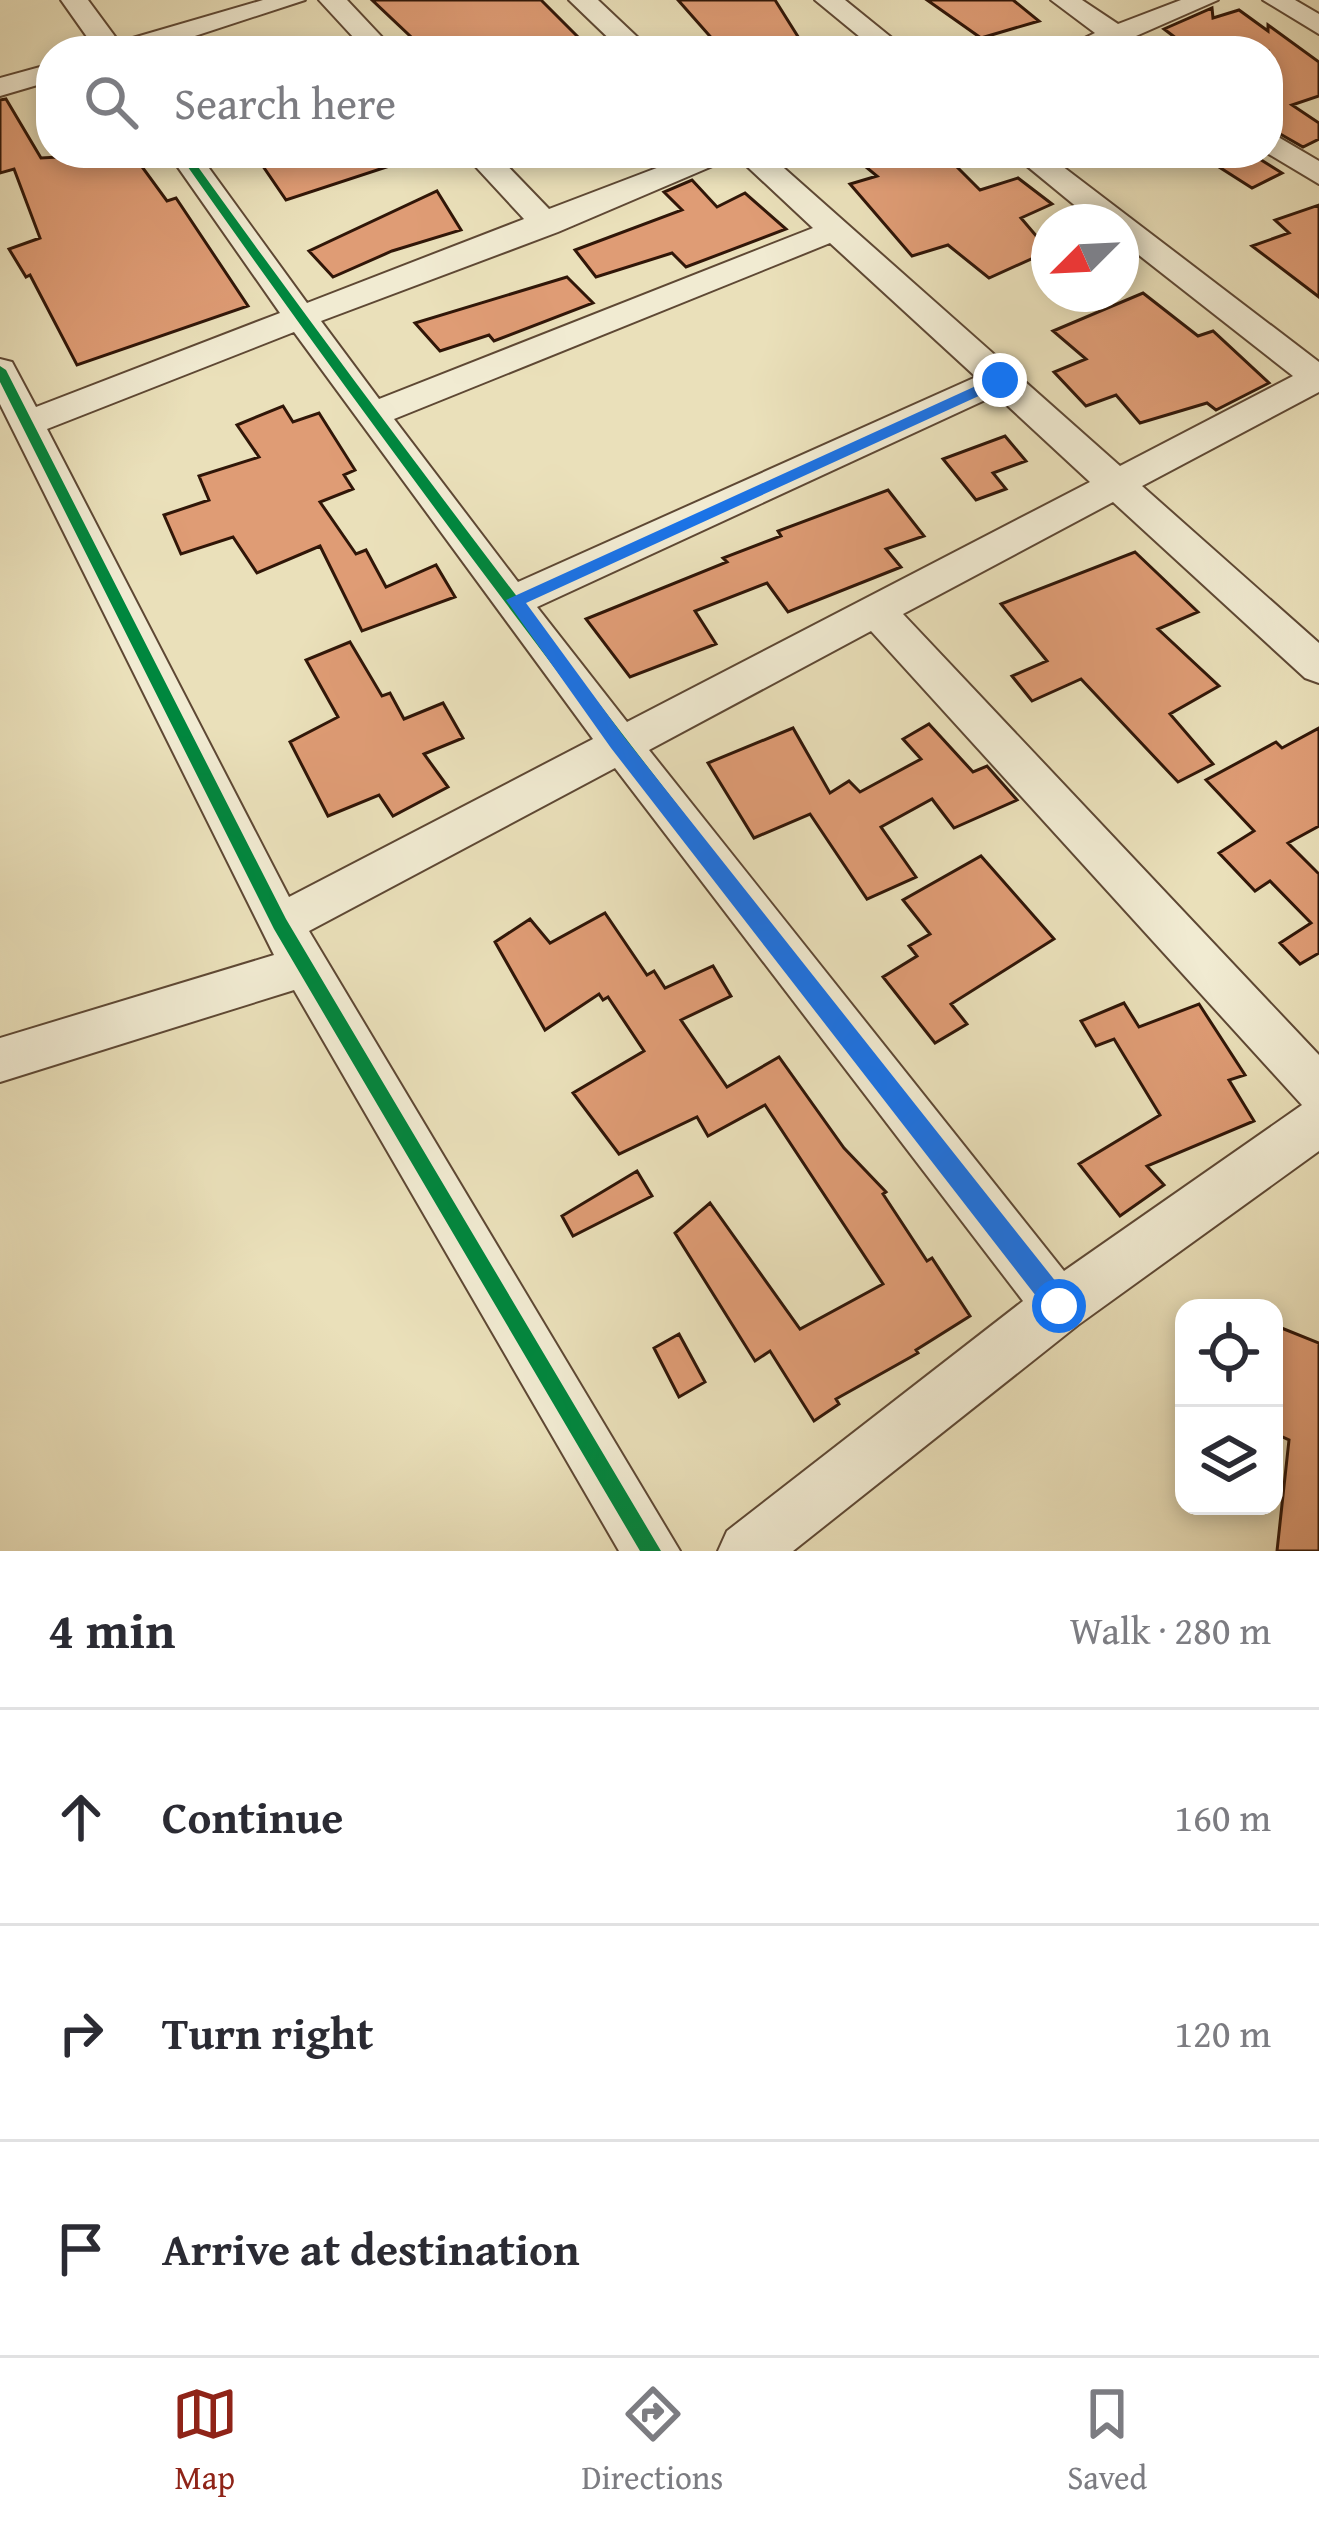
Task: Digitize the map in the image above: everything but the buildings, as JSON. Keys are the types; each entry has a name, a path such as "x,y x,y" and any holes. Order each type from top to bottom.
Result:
{"street":[{"path":"74,0 103,36"},
{"path":"167,36 292,0"},
{"path":"332,0 367,36"},
{"path":"582,0 622,36"},
{"path":"828,0 875,36"},
{"path":"1064,0 1118,36"},
{"path":"1141,36 1204,0"},
{"path":"1276,0 1319,26"},
{"path":"0,87 36,76"},
{"path":"1283,150 1319,175"},
{"path":"194,168 300,320 515,600 617,743 1059,1306"},
{"path":"492,168 547,225"},
{"path":"28,423 686,168"},
{"path":"766,168 1319,667"},
{"path":"1045,168 1092,204"},
{"path":"374,414 836,230"},
{"path":"280,925 617,743 1119,488 1318,379 1139,240"},
{"path":"0,370 280,925 651,1551"},
{"path":"515,600 1000,380"},
{"path":"878,613 1319,1090"},
{"path":"0,1060 307,965"},
{"path":"747,1551 1059,1306 1319,1122"}],"cycle path":[{"path":"194,168 503,591 1059,1306"},
{"path":"0,370 280,924 651,1551"}],"route":[{"path":"1000,380 515,600 617,743 1059,1306"}]}
